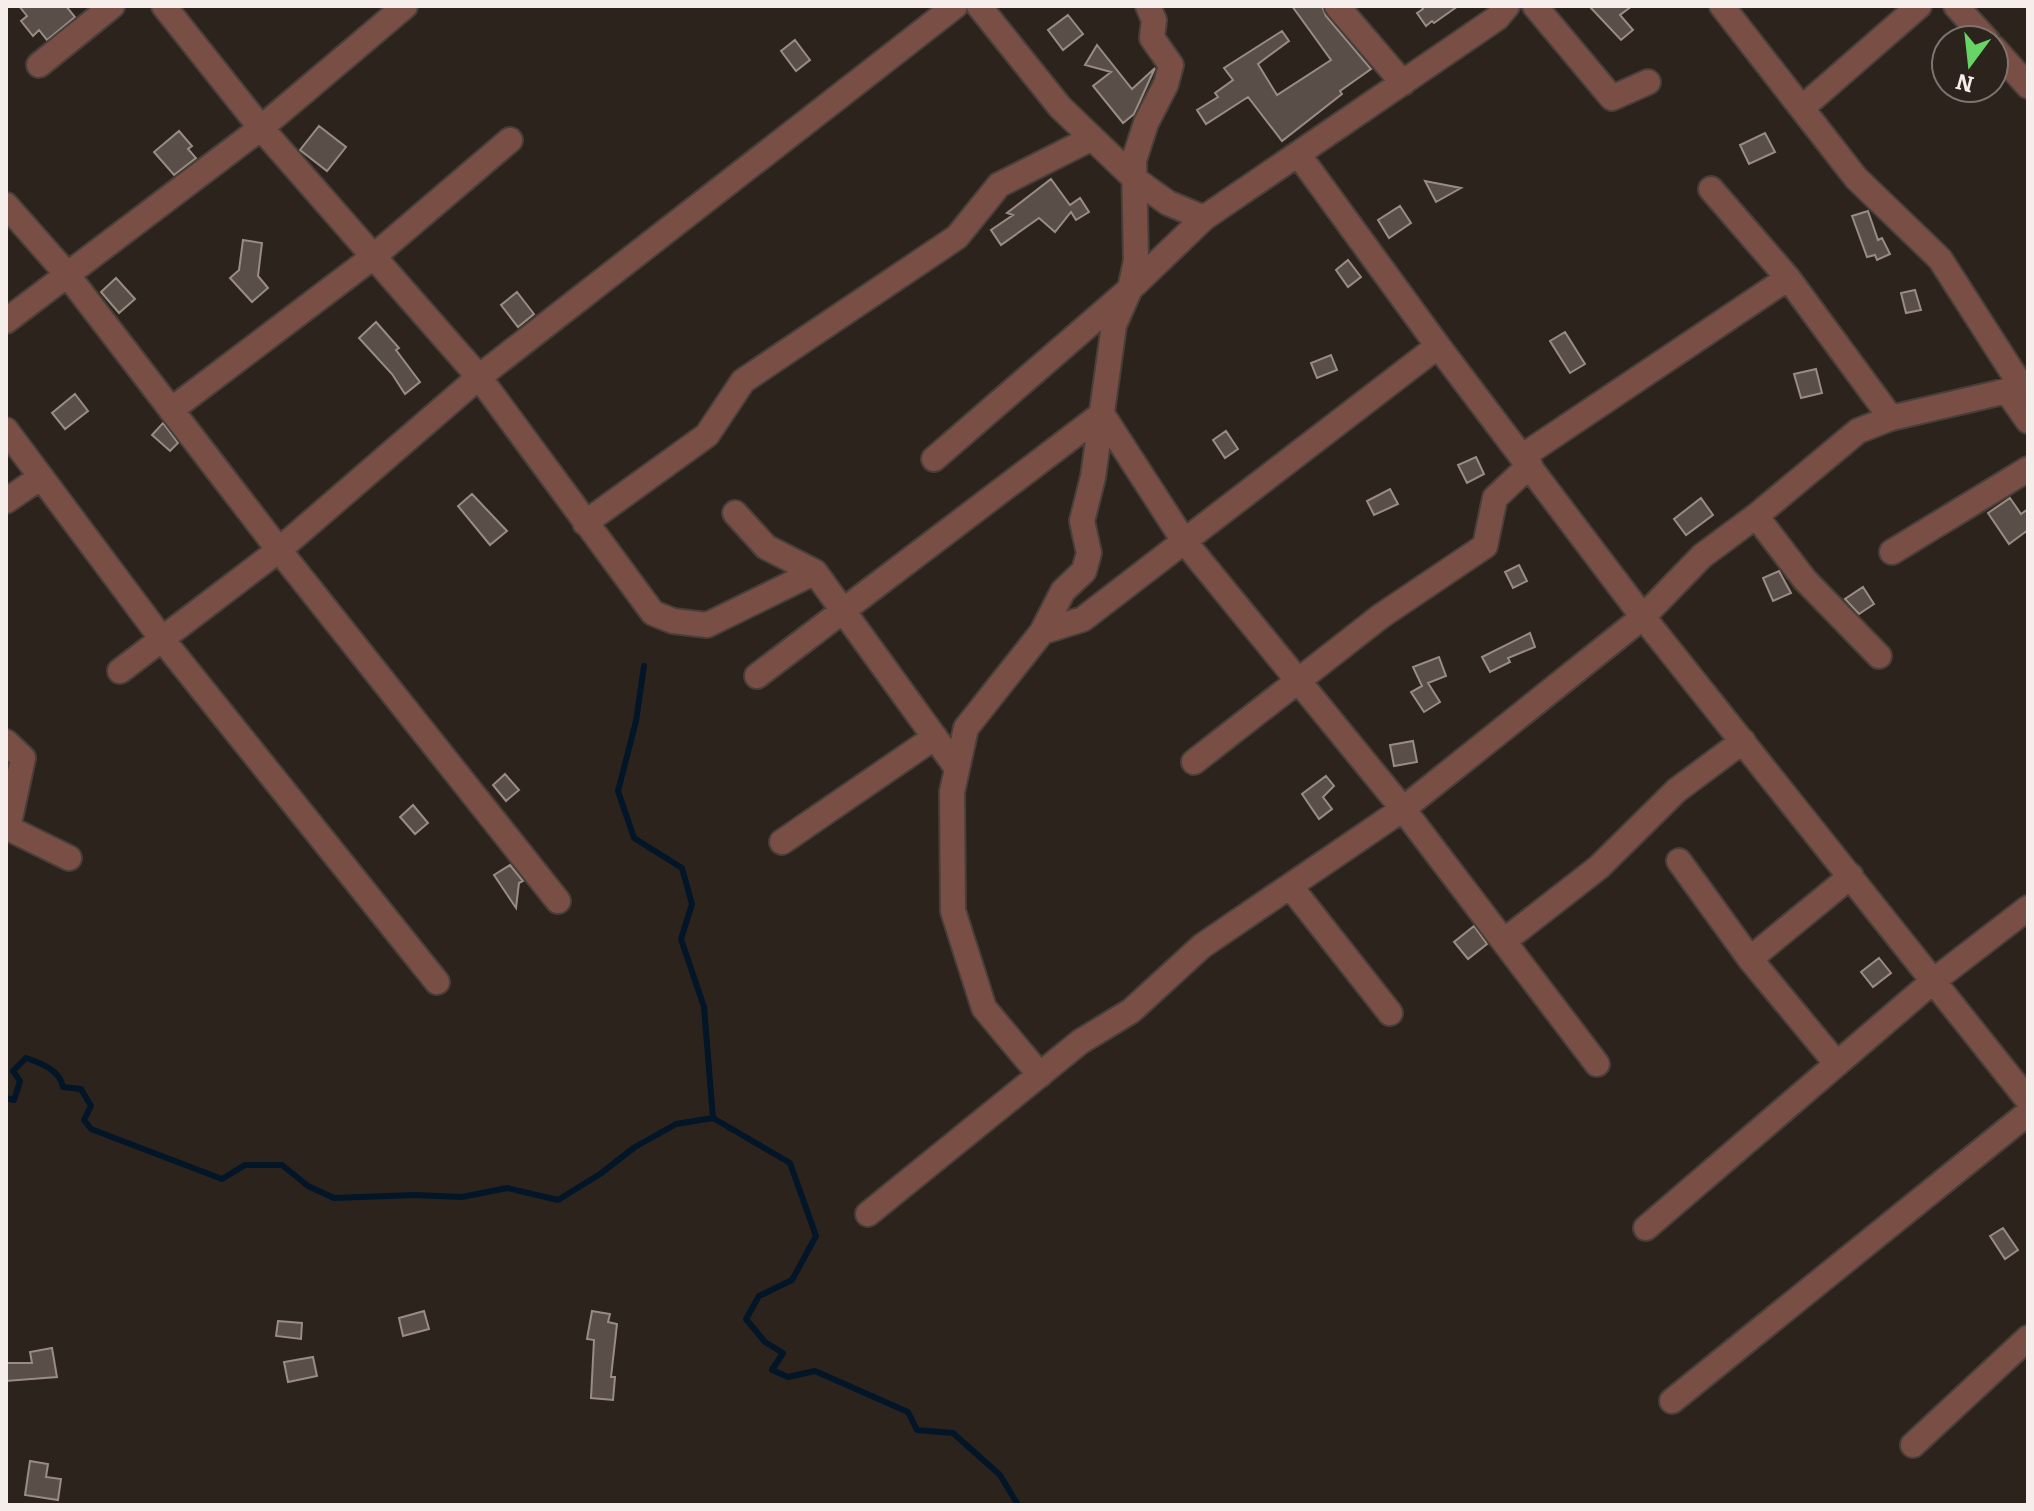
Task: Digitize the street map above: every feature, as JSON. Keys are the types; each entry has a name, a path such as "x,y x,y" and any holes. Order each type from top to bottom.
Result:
{"street":[{"path":"39,65 112,6"},
{"path":"164,6 261,128 479,377 653,613 673,621 707,625 815,572"},
{"path":"6,321 261,128 405,6"},
{"path":"120,671 279,550 479,377 955,6"},
{"path":"979,6 1060,107 1136,180 1168,203 1204,218"},
{"path":"1040,1075 984,1008 953,911 952,792 966,728 1042,632 1063,591 1084,571 1089,553 1082,521 1093,477 1114,325 1130,289 1136,261 1134,160 1171,65 1152,38 1154,20 1148,6"},
{"path":"1337,6 1403,83"},
{"path":"934,459 1130,289 1204,218 1497,18 1507,6"},
{"path":"1535,6 1612,98 1648,82"},
{"path":"1722,6 1856,178 1940,259 2019,388 2028,421"},
{"path":"1802,108 1919,6"},
{"path":"1956,6 1972,24"},
{"path":"2010,66 2028,86"},
{"path":"585,523 707,435 743,381 957,237 999,185 1092,138"},
{"path":"171,410 373,257 510,140"},
{"path":"1298,154 1438,346 1643,617 2028,1100"},
{"path":"1711,189 1788,278 1891,418"},
{"path":"6,205 66,273 279,550 558,901"},
{"path":"1194,762 1381,616 1485,546 1495,498 1527,461 1788,278"},
{"path":"1042,632 1083,619 1438,346"},
{"path":"868,1214 1080,1042 1131,1011 1202,946 1403,809 1643,617 1702,556 1756,516 1858,431 1891,418 2019,388"},
{"path":"1102,414 1184,541 1403,809 1597,1064"},
{"path":"757,676 1102,414"},
{"path":"6,430 162,639 437,982"},
{"path":"1892,552 2028,469"},
{"path":"6,501 41,477"},
{"path":"735,513 766,547 815,572 957,768"},
{"path":"1756,516 1805,580 1879,656"},
{"path":"782,842 935,737"},
{"path":"1504,941 1599,867 1677,790 1743,741"},
{"path":"6,742 23,758 8,828 69,858"},
{"path":"1679,861 1750,959 1837,1064"},
{"path":"1750,959 1851,876"},
{"path":"1290,886 1390,1013"},
{"path":"1646,1228 1932,982 2028,908"},
{"path":"1672,1401 2028,1113"},
{"path":"1913,1445 2028,1338"}],"building":[{"path":"19,6 66,6 75,17 47,40 39,30 33,36 21,21 27,16"},
{"path":"1292,6 1322,6 1326,16 1371,69 1282,141 1248,97 1206,124 1197,110 1218,97 1215,93 1233,80 1224,68 1282,31 1289,41 1258,64 1277,95 1331,60"},
{"path":"1421,6 1458,6 1426,26 1417,13 1423,9"},
{"path":"1589,6 1632,6 1620,15 1633,30 1621,40"},
{"path":"1068,15 1083,34 1063,50 1048,30"},
{"path":"795,40 810,60 796,71 781,51"},
{"path":"1097,45 1132,89 1155,68 1134,114 1123,123 1093,86 1111,72 1085,65"},
{"path":"319,126 346,147 327,171 300,150"},
{"path":"179,131 192,146 188,149 196,158 174,175 154,152"},
{"path":"1765,133 1775,152 1749,164 1740,145"},
{"path":"1051,179 1070,205 1080,198 1089,212 1076,220 1071,212 1055,232 1039,218 1001,245 991,230 1013,215 1007,213"},
{"path":"1425,181 1461,188 1436,202"},
{"path":"1400,206 1411,223 1389,238 1378,220"},
{"path":"1868,211 1878,240 1882,238 1890,254 1877,260 1875,255 1867,257 1852,216"},
{"path":"243,240 262,243 258,276 268,288 252,302 230,278 239,270"},
{"path":"1348,260 1361,277 1348,287 1336,270"},
{"path":"116,278 135,299 119,313 101,292"},
{"path":"1915,290 1921,310 1906,313 1901,293"},
{"path":"517,292 534,314 518,327 501,305"},
{"path":"376,322 399,348 396,350 420,382 405,394 392,374 359,338"},
{"path":"1565,332 1585,364 1570,373 1550,341"},
{"path":"1331,355 1337,370 1317,378 1311,363"},
{"path":"1816,369 1822,393 1801,398 1794,374"},
{"path":"75,394 88,411 65,429 52,413"},
{"path":"163,423 178,443 170,451 152,435"},
{"path":"1226,431 1238,449 1225,458 1213,440"},
{"path":"1476,457 1484,474 1467,483 1458,465"},
{"path":"1390,489 1398,504 1374,515 1367,501"},
{"path":"472,494 507,531 490,545 458,506"},
{"path":"1701,498 1713,515 1686,535 1674,519"},
{"path":"2010,498 2021,514 2028,509 2028,530 2009,544 1988,513"},
{"path":"1519,565 1527,581 1513,588 1505,572"},
{"path":"1779,571 1791,593 1773,601 1763,578"},
{"path":"1863,587 1874,604 1859,614 1845,599"},
{"path":"1530,633 1535,647 1508,658 1510,662 1490,672 1482,657"},
{"path":"1439,657 1446,676 1428,683 1440,702 1424,712 1411,692 1422,686 1413,667"},
{"path":"1413,741 1417,762 1394,766 1390,745"},
{"path":"505,774 519,790 506,801 493,785"},
{"path":"1326,776 1334,786 1323,797 1332,809 1319,819 1302,794"},
{"path":"413,805 428,823 415,834 400,817"},
{"path":"510,865 523,881 519,883 516,908 494,875"},
{"path":"1474,926 1487,944 1468,959 1454,942"},
{"path":"1879,958 1891,973 1873,987 1861,972"},
{"path":"2003,1228 2018,1250 2005,1259 1990,1236"},
{"path":"424,1311 429,1329 403,1336 399,1318"},
{"path":"592,1311 610,1314 608,1322 617,1324 611,1377 615,1377 613,1400 591,1398 594,1340 587,1339"},
{"path":"278,1321 302,1323 301,1339 276,1336"},
{"path":"52,1348 57,1377 6,1381 6,1363 32,1363 30,1352"},
{"path":"313,1357 317,1376 288,1382 284,1362"},
{"path":"30,1461 48,1464 46,1477 61,1479 58,1500 25,1495"}],"waterway":[{"path":"644,666 636,721 618,791 634,838 682,868 692,904 681,939 704,1007 713,1118"},
{"path":"6,1098 14,1100 20,1081 13,1071 26,1058 54,1072 63,1087 81,1089 91,1106 84,1120 91,1129 222,1179 245,1165 282,1165 308,1186 334,1198 462,1197 507,1188 558,1200 635,1147 676,1124 713,1118 790,1163 816,1236 792,1280 759,1296 746,1319 765,1342 783,1353 772,1370 788,1377 815,1371 908,1412 917,1430 953,1433 1000,1475 1018,1505"}]}
